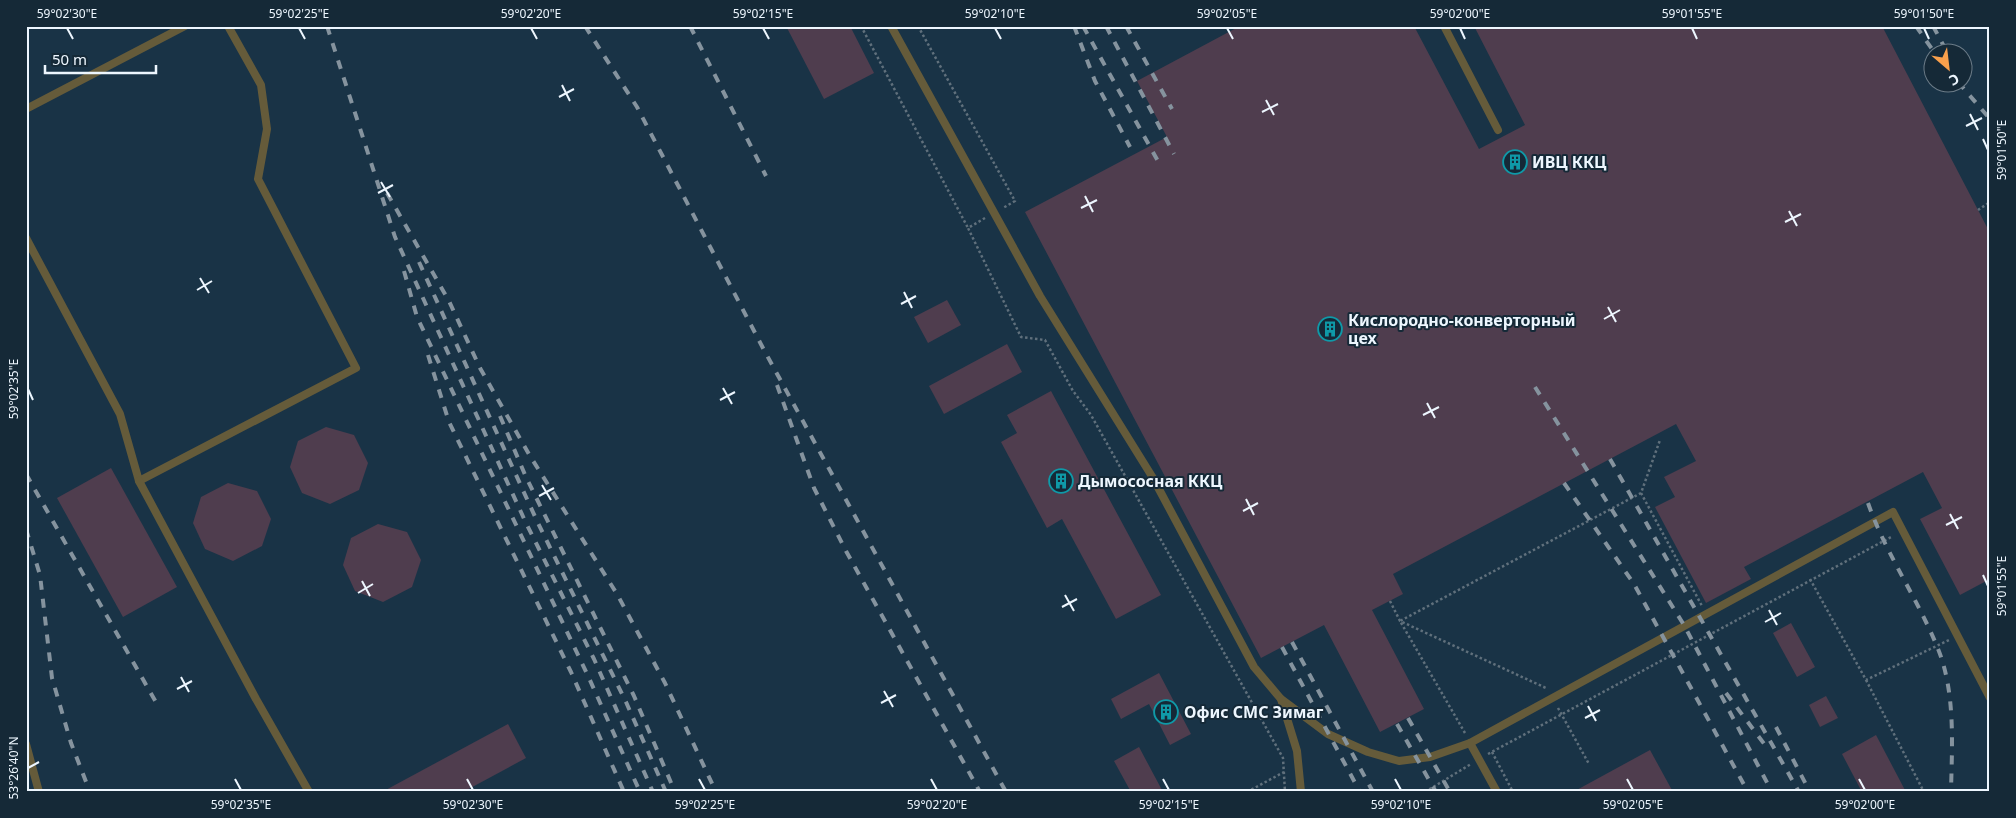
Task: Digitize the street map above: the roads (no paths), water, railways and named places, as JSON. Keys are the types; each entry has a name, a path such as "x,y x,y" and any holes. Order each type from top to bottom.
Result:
{"lane":[{"path":"26,109 185,26"},
{"path":"139,481 356,368 258,179 267,129 261,85 228,26"},
{"path":"891,26 1040,296 1154,478 1254,667 1281,700 1328,734 1399,761 1430,757 1470,743 1893,512 1990,698"},
{"path":"1444,26 1498,130"},
{"path":"26,238 120,414 139,481 256,699 309,792"},
{"path":"1281,700 1297,751 1301,792"},
{"path":"1470,743 1497,792"},
{"path":"26,744 39,792"}],"railway":[{"path":"327,26 395,237 526,523 594,659 653,792"},
{"path":"585,26 637,107 764,350 1006,792"},
{"path":"690,26 766,176"},
{"path":"1074,26 1095,81 1130,147"},
{"path":"1083,26 1159,163"},
{"path":"1106,26 1174,154"},
{"path":"1126,26 1172,109"},
{"path":"1916,26 1927,42"},
{"path":"1933,26 1942,42"},
{"path":"1967,92 1990,119"},
{"path":"387,193 449,301 480,368 530,456 617,594 665,683 716,792"},
{"path":"419,262 537,521 626,702 666,792"},
{"path":"404,271 417,317 589,678 640,792"},
{"path":"428,355 449,422 571,672 624,792"},
{"path":"777,385 814,488 846,551 980,792"},
{"path":"1535,387 1684,625 1772,792"},
{"path":"500,416 526,477 634,696 675,792"},
{"path":"1610,459 1799,792"},
{"path":"26,474 157,704"},
{"path":"1564,483 1634,584 1748,792"},
{"path":"1868,503 1883,539 1928,626 1942,661 1950,698 1951,792"},
{"path":"26,529 40,575 52,678 71,743 90,792"},
{"path":"1292,642 1373,792"},
{"path":"1282,647 1360,792"},
{"path":"1726,693 1768,749"},
{"path":"1408,718 1450,792"},
{"path":"1397,724 1436,792"},
{"path":"1776,727 1810,792"}],"place":[{"name":"ИВЦ ККЦ","path":"1515,162"},
{"name":"Кислородно-конверторный цех","path":"1330,329"},
{"name":"Дымососная ККЦ","path":"1061,481"},
{"name":"Офис СМС Зимаг","path":"1166,712"}]}
